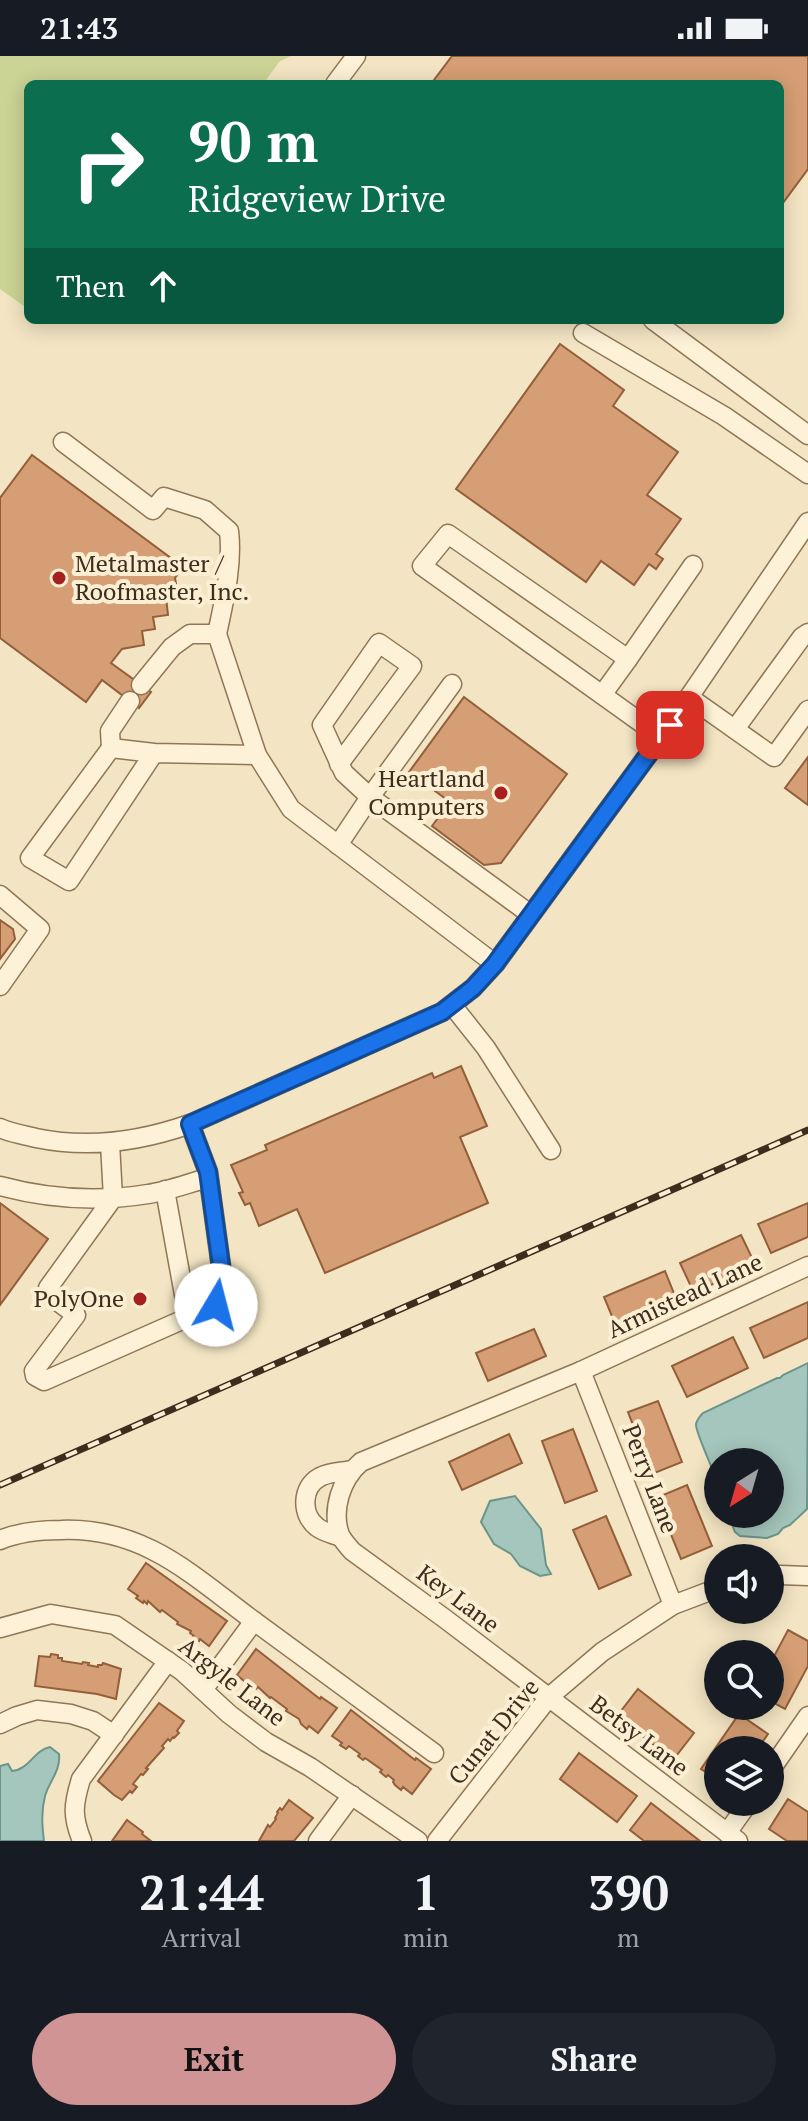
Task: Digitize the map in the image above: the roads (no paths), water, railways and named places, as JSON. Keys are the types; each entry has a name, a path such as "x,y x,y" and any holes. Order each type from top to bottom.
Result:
{"street":[{"path":"338,80 356,56"},
{"path":"658,324 808,435"},
{"path":"583,333 724,416 808,474"},
{"path":"63,442 153,510 164,497 205,510 229,531 225,594 217,634 257,755 291,809 495,964"},
{"path":"0,1128 61,1143 110,1143 161,1134 190,1124 452,1005 495,964 802,544 808,522"},
{"path":"628,659 448,534 422,566 661,737"},
{"path":"602,695 693,565"},
{"path":"735,729 808,633"},
{"path":"154,753 69,881 30,858 111,748 110,731 172,647 190,634 217,634"},
{"path":"339,764 412,666 379,643 322,725 339,764 344,773 370,797 530,914"},
{"path":"338,845 452,684"},
{"path":"689,697 774,757 808,710"},
{"path":"111,748 154,753 257,755"},
{"path":"0,895 40,929 0,986"},
{"path":"452,1005 486,1048 551,1150"},
{"path":"110,1143 113,1198 48,1288 48,1294 76,1315 34,1371 35,1376 44,1381 216,1305 225,1295 208,1178 190,1124"},
{"path":"0,1186 50,1197 113,1198 151,1194 208,1178"},
{"path":"165,1190 188,1317"},
{"name":"Armistead Lane","path":"581,1371 808,1266"},
{"name":"Key Lane","path":"549,1697 352,1551 341,1537 316,1527 305,1511 305,1502 308,1491 319,1477 352,1470 361,1462 581,1371"},
{"name":"Perry Lane","path":"581,1371 673,1605"},
{"path":"341,1537 337,1517 339,1498 352,1470"},
{"path":"0,1540 40,1530 76,1529 134,1540 175,1562 434,1753"},
{"path":"784,1575 808,1576"},
{"name":"Cunat Drive","path":"437,1841 549,1697 602,1652 673,1605 704,1593"},
{"name":"Argyle Lane","path":"0,1628 51,1614 115,1625 182,1671 229,1714 266,1742 310,1767 418,1841"},
{"path":"203,1690 254,1621"},
{"path":"82,1841 75,1822 74,1802 81,1779 168,1661"},
{"name":"Betsy Lane","path":"549,1697 733,1837"},
{"path":"0,1724 37,1710 48,1711 93,1721 114,1735"},
{"path":"784,1751 808,1716"},
{"path":"318,1841 352,1795"},
{"path":"733,1837 743,1816"}],"water":[{"path":"808,1363 807,1509 784,1528 784,1448 704,1448 696,1423 703,1413"},
{"path":"515,1496 541,1529 546,1565 551,1574 540,1576 520,1566 511,1554 494,1544 481,1522 490,1501"},
{"path":"733,1528 783,1528 778,1534 767,1538 740,1536"},
{"path":"50,1747 59,1754 59,1760 44,1802 44,1841 0,1841 0,1766 8,1764 12,1771 18,1770"}],"railway":[{"path":"0,1485 808,1130"}],"place":[{"name":"Metalmaster / Roofmaster, Inc.","path":"59,578"},
{"name":"Heartland Computers","path":"501,793"},
{"name":"PolyOne","path":"140,1299"}]}
